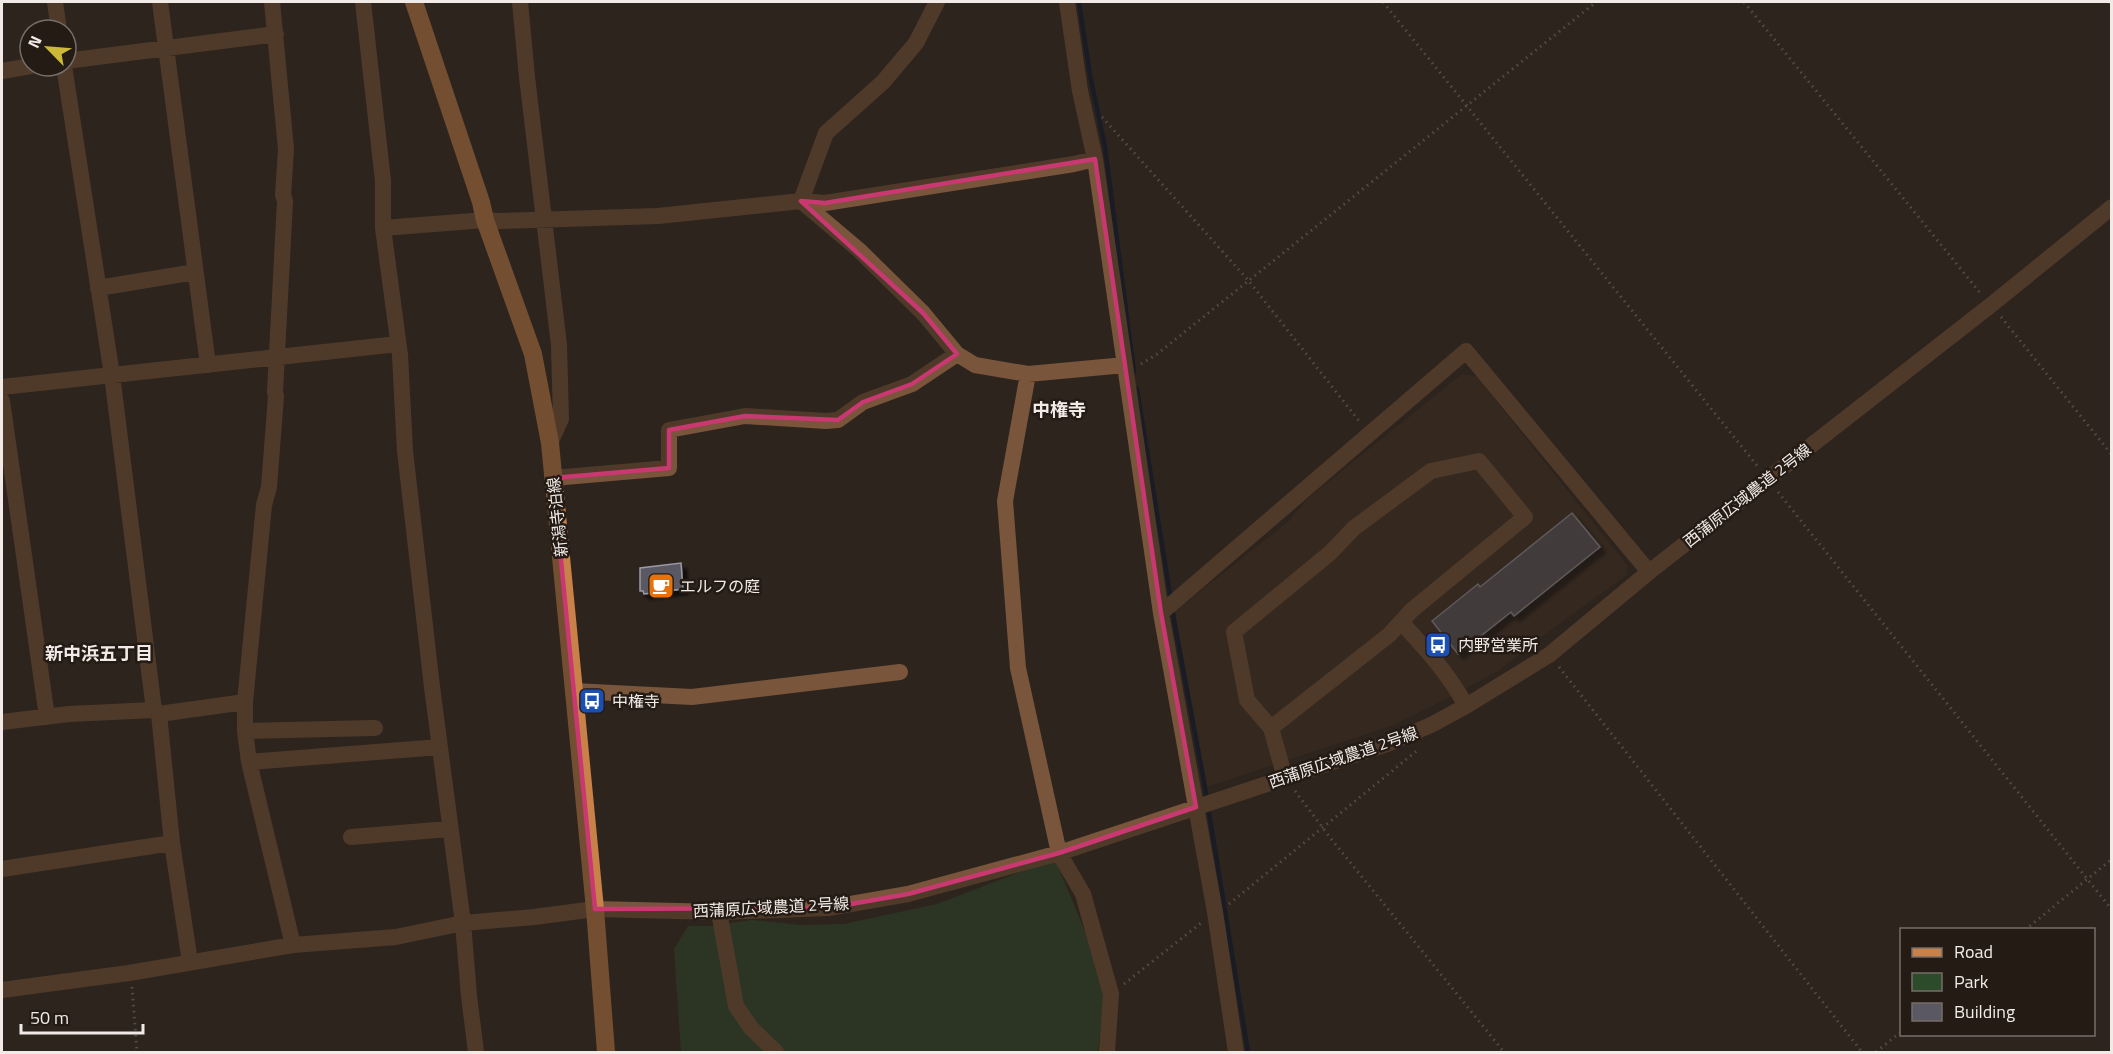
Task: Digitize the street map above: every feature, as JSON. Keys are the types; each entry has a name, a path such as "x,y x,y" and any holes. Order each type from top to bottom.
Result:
{"main road":[{"name":"新潟寺泊線","path":"414,2 485,220 533,354 550,443 595,909 606,1053"}],"street":[{"path":"55,2 57,18"},
{"path":"160,2 208,364"},
{"path":"272,2 286,149 278,357 269,487 264,505 245,702 245,731 249,762 293,945"},
{"path":"363,2 383,181 383,228 398,344 405,451 463,923 476,1053"},
{"path":"520,2 526,78 559,345 561,419 550,443"},
{"path":"801,201 826,134 890,74 915,43 937,2"},
{"path":"1067,2 1080,91 1095,159 1161,613 1215,912 1236,1053"},
{"path":"78,59 276,34"},
{"path":"2,71 18,68"},
{"path":"66,78 112,375 172,843 190,962"},
{"path":"383,228 485,220 658,216 801,201 825,203 1095,159"},
{"path":"801,201 859,250 923,313 957,354 975,365 1028,374 1125,365"},
{"name":"西蒲原広域農道 2号線","path":"2,990 129,973 293,945 396,937 463,923 595,909 719,912 828,908 908,894 1059,853 1390,742 1433,724 1550,655 1649,572 2112,207"},
{"path":"98,288 195,272"},
{"path":"2,387 398,344"},
{"path":"1161,613 1466,351 1649,572"},
{"path":"554,478 669,468 669,430 745,416 838,420 863,402 912,384 957,354"},
{"path":"1028,374 1005,501 1018,668 1059,853 1083,894 1111,993 1107,1053"},
{"path":"2,401 47,717"},
{"path":"1271,728 1389,635 1412,610 1525,517 1479,461 1431,471 1354,528 1330,553 1234,632 1246,700 1271,728 1285,778"},
{"path":"1401,622 1428,651 1457,689 1466,706"},
{"path":"574,691 692,697 900,672"},
{"path":"2,722 47,717 156,712 245,702"},
{"path":"245,731 375,728"},
{"path":"249,762 440,747"},
{"path":"351,837 450,828"},
{"path":"2,869 172,843"},
{"path":"719,912 736,1006 751,1028 776,1053"}],"path":[{"path":"1383,2 2112,910"},
{"path":"1125,365 1141,364 1156,355 1596,2"},
{"path":"1744,2 2112,455"},
{"path":"2109,2 2112,5"},
{"path":"1080,91 1248,280 1370,434"},
{"path":"1550,655 1862,1053"},
{"path":"1111,993 1215,912 1230,903 1422,746 1433,724"},
{"path":"1285,778 1504,1053"},
{"path":"2027,928 2112,859"},
{"path":"129,973 134,1000 137,1053"},
{"path":"1876,1053 1900,1033"}],"highlighted area":[{"path":"1095,159 1161,613 1196,807 1059,853 908,894 828,908 595,909 553,478 669,468 669,430 745,416 838,420 863,402 912,384 957,354 923,313 801,201 825,203"}],"shaded area":[{"name":"内野営業所","path":"1462,374 1476,376 1627,565 1628,574 1498,671 1442,701 1394,725 1206,787 1175,611 1289,521 1307,499"}],"green space":[{"path":"1055,859 1105,980 1098,1052 681,1052 674,949 688,926 711,926 752,920 801,925 844,924 937,904"}],"building":[{"path":"1572,513 1600,547 1514,616 1511,612 1458,654 1432,621 1478,584 1480,587"},
{"name":"エルフの庭","path":"681,563 683,589 644,594 640,591 640,568"}],"waterway":[{"path":"1079,2 1090,75 1105,147 1134,372"},
{"path":"1137,389 1171,600"},
{"path":"1172,609 1204,782 1248,1052"}],"place":[{"name":"エルフの庭","path":"661,586"},
{"name":"内野営業所","path":"1438,645"},
{"name":"中権寺","path":"592,701"}],"district":[{"name":"中権寺","path":"1059,410"},
{"name":"新中浜五丁目","path":"99,654"}]}
